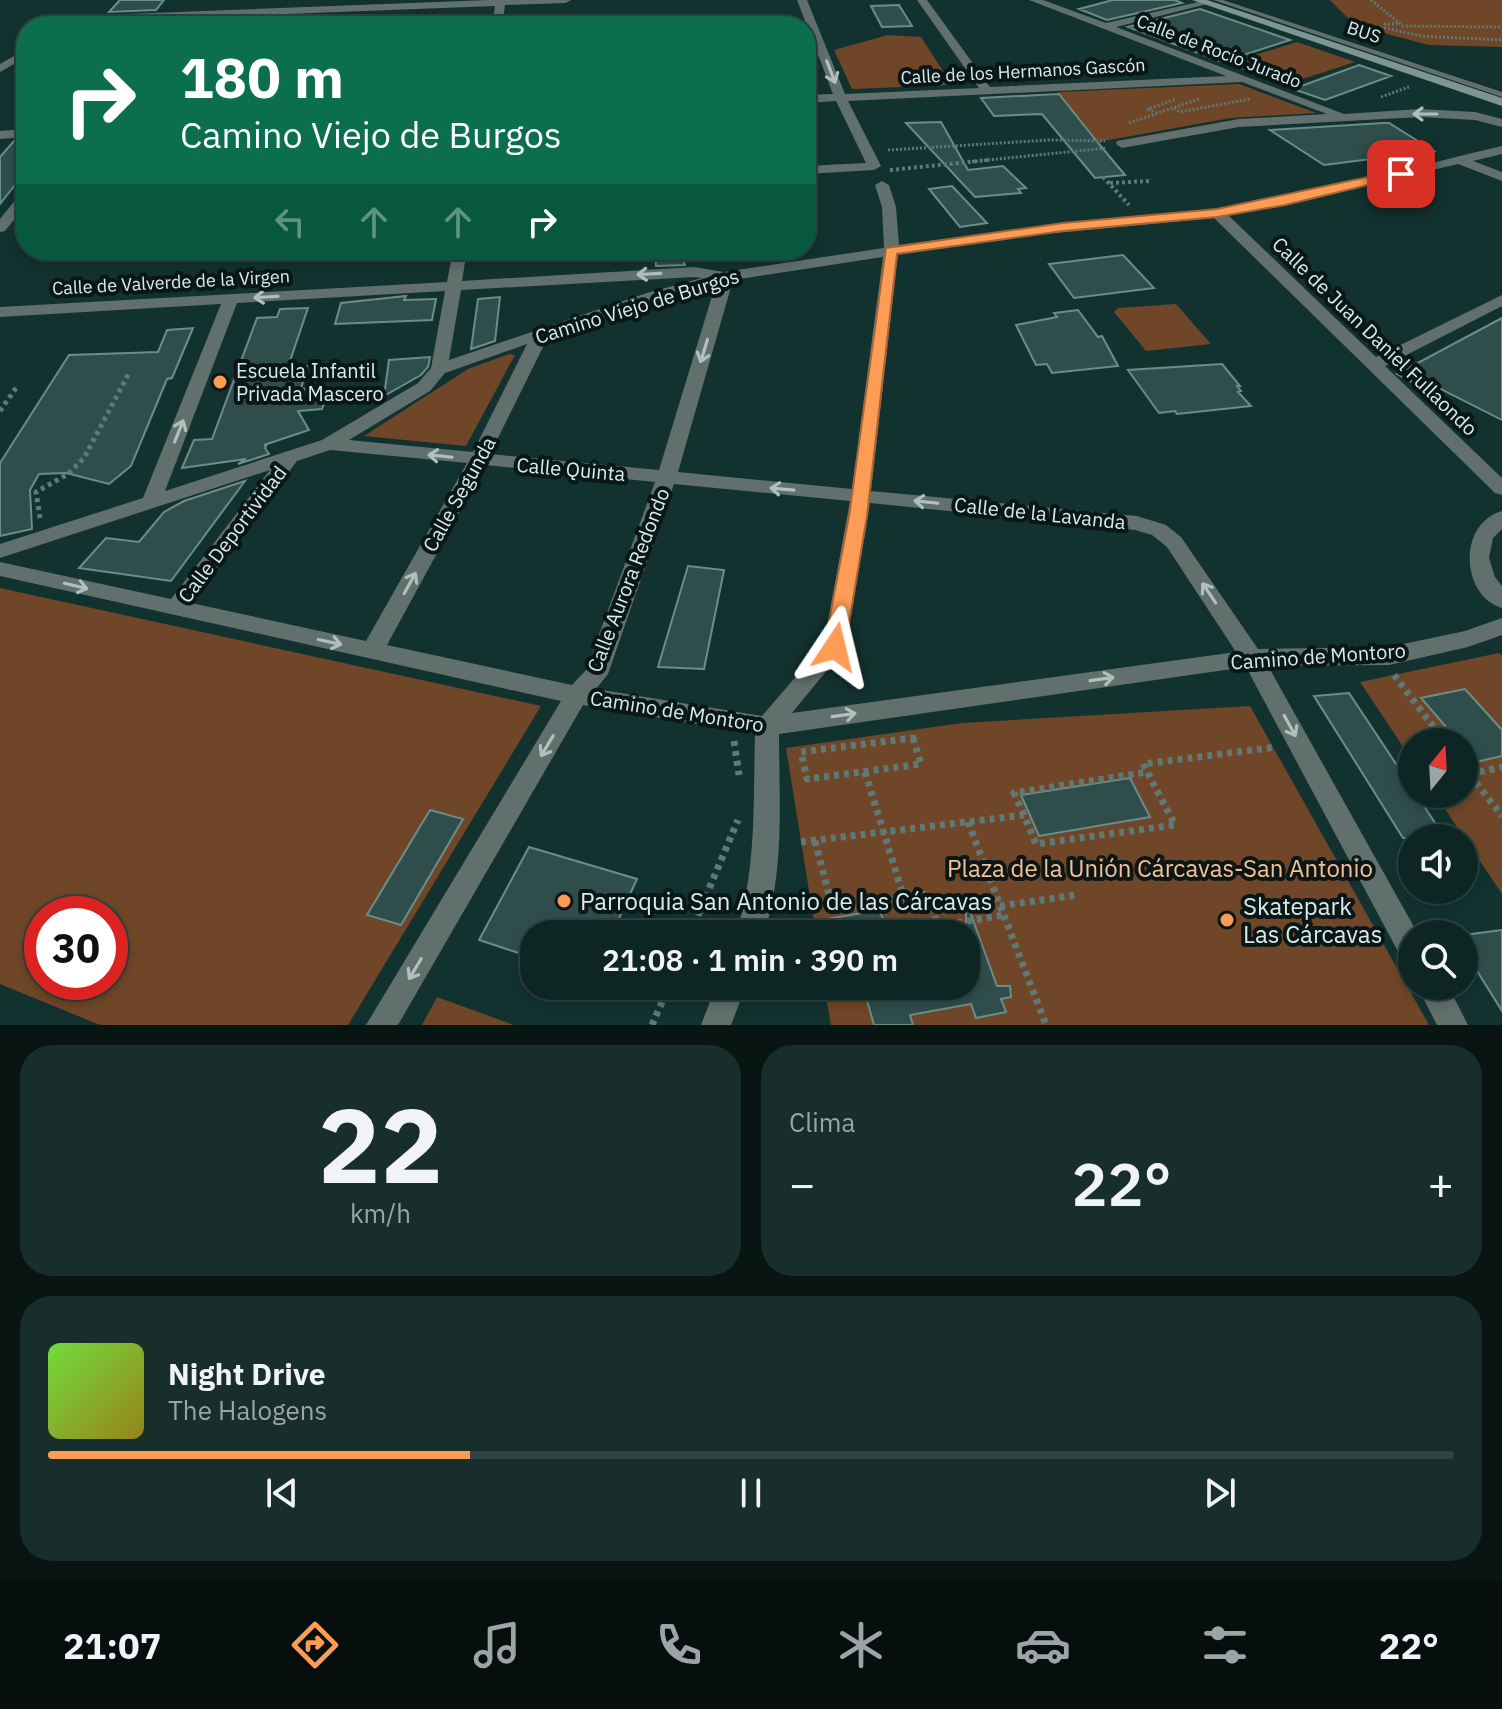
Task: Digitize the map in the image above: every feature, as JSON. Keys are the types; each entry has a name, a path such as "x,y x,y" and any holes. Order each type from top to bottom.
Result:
{"street":[{"path":"167,15 179,0"},
{"path":"144,16 566,0"},
{"path":"922,0 987,91"},
{"name":"Calle de Rocío Jurado","path":"1034,0 1346,117"},
{"path":"1235,0 1502,88"},
{"path":"1104,27 1200,1 1502,102"},
{"path":"79,16 94,6"},
{"path":"755,920 762,903 769,846 765,779 767,726 835,647 860,496 891,250 889,207 880,174 816,46"},
{"path":"0,71 16,72"},
{"name":"Calle de los Hermanos Gascón","path":"816,98 1242,79"},
{"path":"1122,144 1239,123 1346,117 1453,114 1502,123"},
{"name":"Camino Viejo de Burgos","path":"0,551 329,444 424,387 439,369 726,276 1063,227 1217,213 1285,201 1502,150"},
{"path":"1459,160 1502,177"},
{"path":"816,171 880,174"},
{"path":"0,228 12,213"},
{"name":"Calle de Juan Daniel Fullaondo","path":"1217,213 1502,489"},
{"path":"439,369 458,260"},
{"name":"Calle de Valverde de la Virgen","path":"0,312 694,272 726,276"},
{"name":"Calle Aurora Redondo","path":"381,1025 577,695 596,674 666,479 726,276"},
{"path":"150,504 231,299"},
{"path":"1373,365 1502,300"},
{"name":"Calle Segunda","path":"372,651 478,461 541,334"},
{"name":"Calle Quinta","path":"329,444 860,496"},
{"name":"Calle Deportividad","path":"175,609 289,458"},
{"name":"Calle de la Lavanda","path":"860,496 1137,523 1159,530 1174,542 1252,658 1398,924"},
{"path":"1502,518 1484,531 1477,549 1481,570 1502,600"},
{"name":"Camino de Montoro","path":"0,569 577,695 767,726 1252,658 1389,656 1468,639 1502,626"},
{"path":"716,1025 726,1000"},
{"path":"1440,1000 1453,1025"}],"lane":[{"name":"BUS","path":"1216,0 1502,95"}],"path":[{"path":"1371,0 1398,24"},
{"path":"1385,28 1385,24 1502,27"},
{"path":"1368,27 1421,36 1502,40"},
{"path":"1173,108 1180,112 1280,93"},
{"path":"1135,130 1124,125 1200,99"},
{"path":"867,151 1089,139"},
{"path":"880,174 1102,150 1122,144"},
{"path":"1103,177 1137,213"},
{"path":"1109,183 1149,181"},
{"path":"40,523 36,492 68,474 84,458 129,373"},
{"path":"0,411 16,388"},
{"path":"1391,671 1434,728"},
{"path":"724,732 735,742 740,783"},
{"path":"913,738 921,764 865,772 807,779 801,752 913,738"},
{"path":"1147,772 1014,793 1036,844 1175,825 1143,764 1281,747"},
{"path":"1478,772 1502,767"},
{"path":"865,772 904,898"},
{"path":"1478,784 1502,816"},
{"path":"696,920 742,810"},
{"path":"801,842 1024,815"},
{"path":"968,822 1046,1025"},
{"path":"815,841 833,910 927,894 938,926 1004,915"},
{"path":"1000,906 1076,895"},
{"path":"652,1025 663,1000"}],"green space":[{"path":"1330,0 1502,0 1502,47 1429,45 1387,34 1349,19"},
{"path":"888,35 921,37 952,85 852,89 834,50"},
{"path":"1297,42 1355,62 1284,85 1227,64"},
{"path":"1239,84 1316,113 1231,118 1098,142 1058,92"},
{"path":"1176,304 1211,344 1146,351 1114,312 1118,308"},
{"path":"509,354 515,355 466,446 364,436 468,369"},
{"path":"0,588 541,706 348,1025 100,1025 39,1000 128,1000 128,896 24,896 24,994 0,984"},
{"path":"1499,653 1502,655 1502,894 1478,858 1478,824 1455,824 1444,808 1478,808 1478,728 1398,728 1398,739 1360,682"},
{"name":"Plaza de la Unión Cárcavas-San Antonio","path":"1250,706 1398,970 1398,1000 1415,1000 1429,1025 831,1025 827,1000 980,1000 980,920 814,920 786,748 962,723"},
{"path":"437,997 514,1025 422,1025"}],"building":[{"path":"120,0 164,0 156,10 109,12"},
{"path":"1113,0 1175,0 1182,3 1107,20 1079,9"},
{"path":"899,5 912,26 882,27 871,6"},
{"path":"1200,9 1290,40 1222,62 1128,27"},
{"path":"1359,65 1391,76 1325,100 1293,89"},
{"path":"1059,94 1125,175 1095,178 1042,114 994,116 981,98"},
{"path":"941,122 968,170 1003,166 1026,188 1018,189 1021,193 975,197 906,123"},
{"path":"1389,123 1434,151 1324,165 1270,130"},
{"path":"14,141 16,184 0,204 0,157"},
{"path":"952,186 987,223 960,227 929,189"},
{"path":"1123,255 1154,288 1074,298 1049,264"},
{"path":"656,260 683,260 685,265 656,266"},
{"path":"406,296 404,300 436,299 432,320 335,324 341,303"},
{"path":"500,297 495,341 471,349 478,299"},
{"path":"308,308 288,367 307,366 301,389 330,388 322,409 298,411 309,430 267,444 265,448 269,454 238,464 246,459 182,468 194,440 212,439 257,318 277,317 280,309"},
{"path":"1078,310 1098,337 1102,336 1118,366 1052,373 1047,364 1036,365 1016,325 1057,317 1054,313"},
{"path":"1502,318 1502,420 1435,386 1427,390 1397,374"},
{"path":"193,328 172,378 167,379 131,466 109,484 66,473 39,474 30,490 32,529 0,536 0,463 69,355 158,352 167,330"},
{"path":"430,357 428,367 421,375 384,396 389,360"},
{"path":"1222,364 1240,386 1237,386 1241,391 1238,392 1251,406 1159,413 1128,370"},
{"path":"245,481 171,581 79,568 106,538 139,542 164,512 184,501"},
{"path":"688,566 724,570 704,669 658,667"},
{"path":"1465,689 1502,730 1502,756 1478,762 1478,728 1447,728 1421,698"},
{"path":"1349,693 1398,767 1398,808 1425,808 1436,824 1398,824 1398,830 1314,696"},
{"path":"1130,778 1150,817 1039,836 1021,795"},
{"path":"430,810 463,819 401,925 367,915"},
{"name":"Parroquia San Antonio de las Cárcavas","path":"529,847 637,879 618,920 520,920 520,953 479,940"},
{"path":"966,909 969,909 973,920 966,920"},
{"path":"880,910 883,920 821,920"},
{"path":"1502,930 1502,1011 1478,972 1478,933"},
{"path":"980,939 997,986 1010,986 1011,997 1001,999 1006,1012 976,1018 971,1004 910,1015 913,1025 874,1025 867,1000 980,1000"}],"place":[{"name":"Escuela Infantil Privada Mascero","path":"220,382"},
{"name":"Parroquia San Antonio de las Cárcavas","path":"564,901"},
{"name":"Skatepark Las Cárcavas","path":"1227,920"}],"route":[{"path":"835,647 858,516 891,250 1063,227 1217,213 1401,174"}]}
